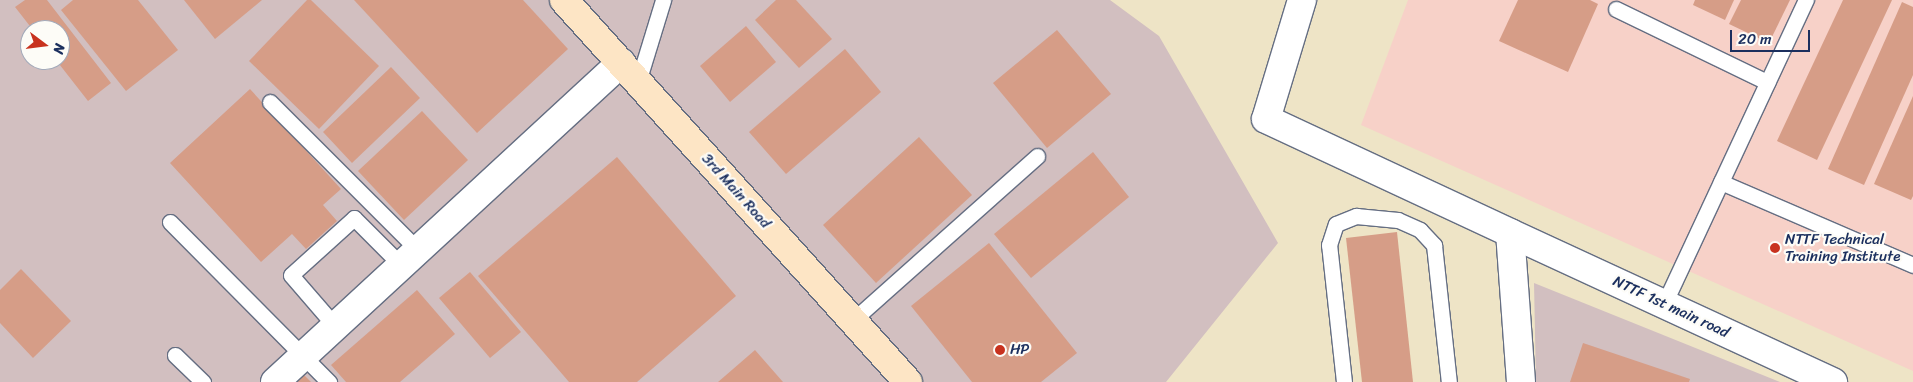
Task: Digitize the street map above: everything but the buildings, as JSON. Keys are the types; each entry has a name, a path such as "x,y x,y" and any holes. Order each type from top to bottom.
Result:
{"main road":[{"name":"3rd Main Road","path":"564,0 908,382"}],"street":[{"name":"NTTF 1st main road","path":"1302,0 1266,119 1833,382"},
{"path":"275,382 410,258 629,73"},
{"path":"1510,232 1520,382"}],"lane":[{"path":"629,73 663,0"},
{"path":"1664,304 1806,0"},
{"path":"1616,9 1767,82"},
{"path":"270,102 410,258"},
{"path":"852,321 1037,156"},
{"path":"1721,182 1913,265"},
{"path":"1344,382 1329,245 1336,224 1356,216 1398,220 1420,230 1434,245 1449,382"},
{"path":"335,326 291,275 354,218 410,258"},
{"path":"170,222 329,382"},
{"path":"175,355 203,382"}],"shaded area":[{"path":"0,0 1110,0 1159,36 1278,243 1166,382 0,382"},
{"name":"NTTF Technical Training Institute","path":"1408,0 1913,0 1913,371 1361,125"},
{"path":"1534,283 1780,382 1536,382"}],"place":[{"name":"NTTF Technical Training Institute","path":"1775,248"},
{"name":"HP","path":"1000,350"}]}
